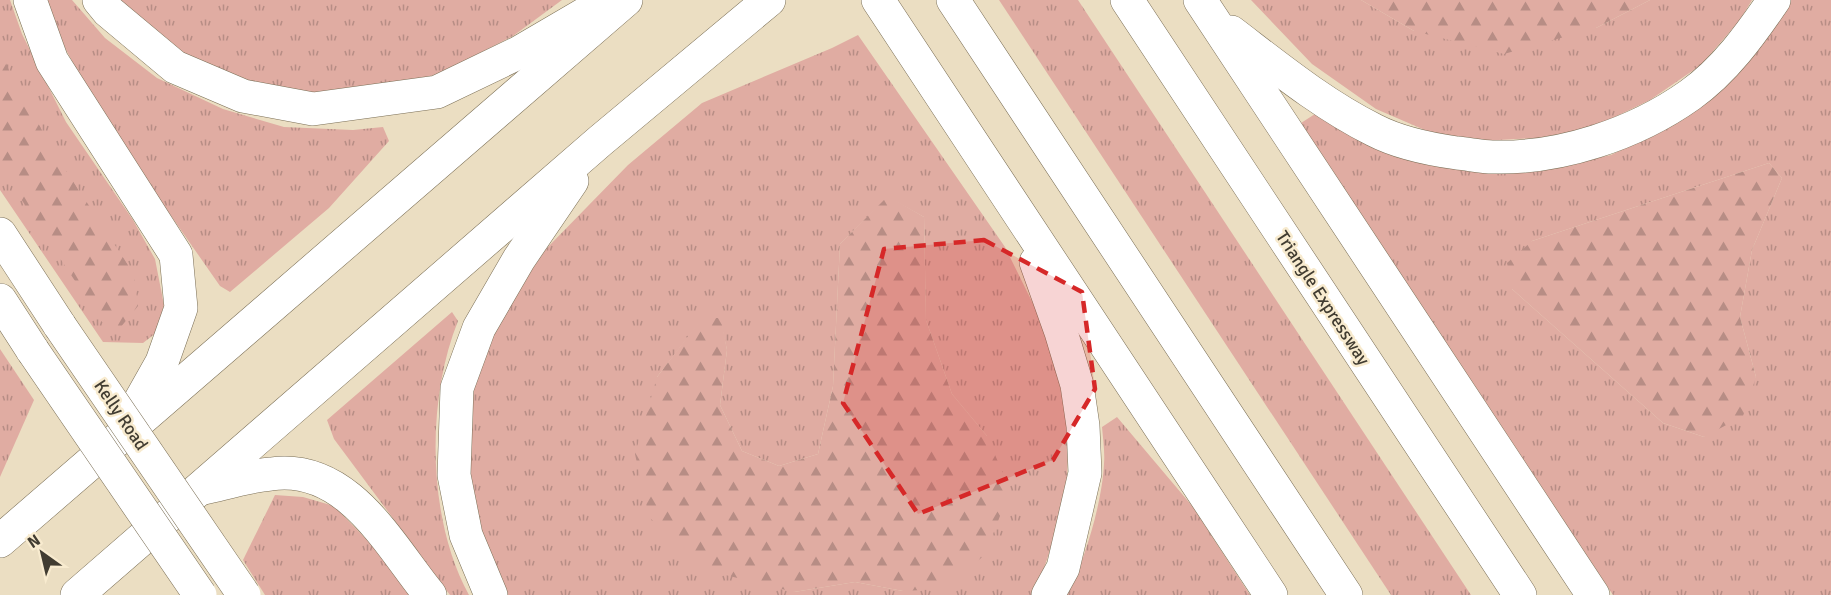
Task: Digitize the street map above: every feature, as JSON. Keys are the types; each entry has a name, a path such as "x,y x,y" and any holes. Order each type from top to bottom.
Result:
{"main road":[{"path":"30,0 52,61 176,255 182,308 162,362 119,438"},
{"path":"99,0 108,11 175,67 243,96 313,109 437,92 520,52 610,0"},
{"path":"0,541 626,0"},
{"path":"77,595 600,141 769,0"},
{"path":"953,0 1346,595"},
{"name":"Triangle Expressway","path":"1127,0 1520,595"},
{"path":"1207,10 1321,99 1375,131 1425,149 1493,157 1548,153 1601,141 1649,120 1691,94 1739,51 1774,0"},
{"path":"884,8 1271,595"},
{"path":"1207,10 1593,595"},
{"path":"490,595 466,535 454,475 457,388 479,328 519,259 600,141"},
{"path":"1019,213 1077,385 1083,426 1085,473 1063,568 1048,595"},
{"name":"Kelly Road","path":"0,234 60,326 244,595"},
{"name":"Kelly Road","path":"0,300 200,595"},
{"path":"199,489 272,473 302,474 342,491 379,528 430,595"}],"highlighted area":[{"path":"984,240 1082,292 1095,389 1053,460 918,514 843,403 884,249"}],"green space":[{"path":"0,0 10,0 22,34 66,122 133,220 155,259 164,305 156,333 143,343 103,342 0,190"},
{"path":"45,0 72,0 105,38 157,78 223,109 284,127 353,130 383,127 389,141 329,208 230,292 220,286 102,117 64,46"},
{"path":"116,0 562,0 513,36 445,71 388,91 318,95 247,83 182,56"},
{"path":"999,0 1078,0 1471,595 1391,595"},
{"path":"1251,0 1361,0 1414,31 1596,28 1650,0 1752,0 1740,20 1701,65 1650,100 1592,128 1538,138 1480,141 1427,131 1376,109 1312,64"},
{"path":"1361,0 1650,0 1596,28 1504,54 1414,31"},
{"path":"1790,0 1831,0 1831,595 1613,595 1301,123 1315,114 1359,139 1544,169 1611,155 1665,128 1771,33","holes":["1769,163 1782,178 1752,250 1740,317 1756,377 1704,437 1663,423 1512,289 1532,241"]},
{"path":"858,35 1005,247 1047,332 1069,425 1066,503 1040,580 1031,595 507,595 488,561 468,485 469,401 492,328 546,249 628,165 702,103","holes":["888,197 924,217 926,320 952,394 987,436 903,591 855,582 794,592 657,377 703,318 720,318 727,350 720,405 742,451 779,466 818,454 833,386 840,244"]},
{"path":"0,49 11,75 57,157 134,274 138,306 120,328 102,322 0,167"},
{"path":"1769,163 1782,178 1752,250 1740,317 1756,377 1743,416 1704,437 1663,423 1512,289 1507,263 1532,241"},
{"path":"888,196 924,217 926,320 952,394 987,436 1010,490 985,555 941,589 903,591 855,582 794,592 705,570 649,517 635,454 657,377 702,318 721,318 727,350 720,405 742,451 779,466 818,454 833,386 840,244"},
{"path":"452,312 458,321 440,386 436,422 436,459 445,531 455,565 469,595 450,595 334,439 327,420"},
{"path":"0,349 34,400 0,477"},
{"path":"1117,417 1193,507 1250,595 1067,595 1086,548 1100,496 1104,459 1102,427"},
{"path":"275,495 303,497 334,506 369,542 411,595 265,595 243,560"}]}
